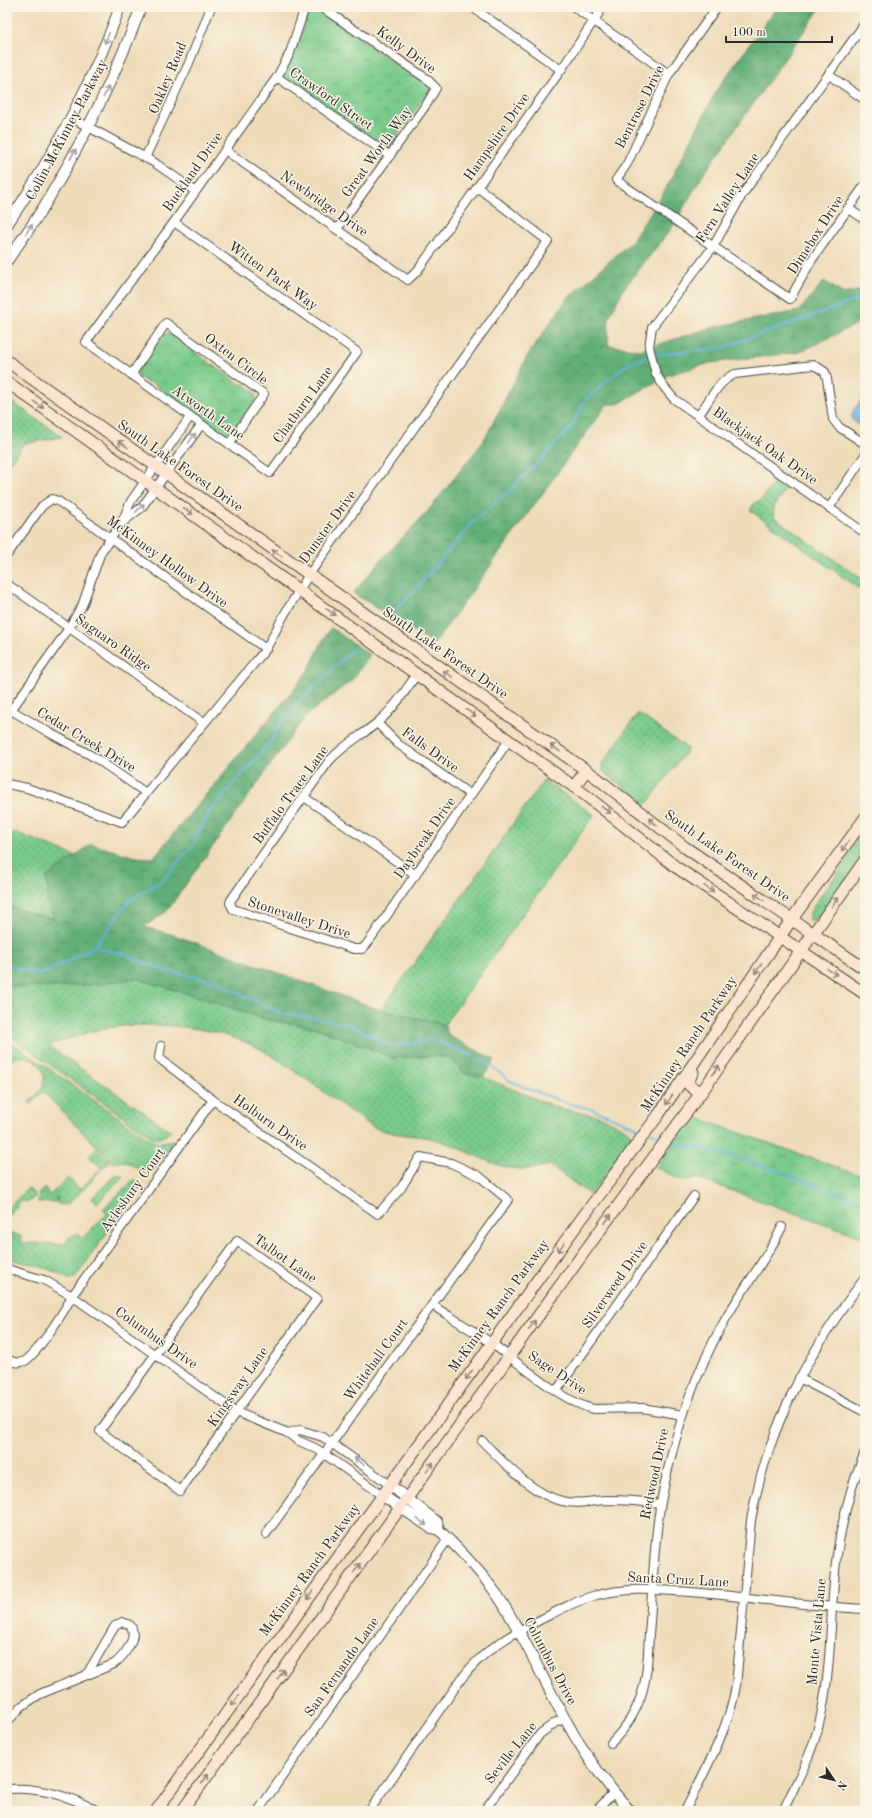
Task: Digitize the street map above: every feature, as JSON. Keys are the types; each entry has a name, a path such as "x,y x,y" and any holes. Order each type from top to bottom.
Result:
{"main road":[{"name":"South Lake Forest Drive","path":"7,361 308,576 586,770 686,848 865,969"},
{"path":"7,382 574,787 676,867 865,994"},
{"path":"417,674 427,659"},
{"path":"574,787 586,770"},
{"name":"McKinney Ranch Parkway","path":"160,1809 491,1343 635,1148 704,1050 792,919 865,818"},
{"path":"182,1811 509,1356 703,1090 812,933 865,860"},
{"path":"703,1090 694,1090 689,1085 688,1081 704,1050"}],"street":[{"name":"Collin McKinney Parkway","path":"8,224 29,193 70,117 94,69 120,7"},
{"name":"Collin McKinney Parkway","path":"7,261 46,203 88,126 114,75 141,7"},
{"name":"Oakley Road","path":"145,158 189,63 211,7"},
{"name":"Buckland Drive","path":"86,342 174,222 277,77 290,53 305,7"},
{"name":"Kelly Drive","path":"321,7 427,79 436,88"},
{"path":"472,7 561,70"},
{"path":"574,7 669,74"},
{"name":"Hampshire Drive","path":"408,280 418,270 478,187 561,70 603,7"},
{"name":"Bentrose Drive","path":"713,247 616,180 627,164 669,74 717,7"},
{"name":"Fern Valley Lane","path":"656,374 649,347 652,327 713,247 742,195 829,75 865,22"},
{"path":"829,75 865,100"},
{"name":"Crawford Street","path":"277,77 390,156"},
{"name":"Great Worth Way","path":"337,229 428,102 436,88"},
{"path":"70,117 155,163 195,191"},
{"name":"Newbridge Drive","path":"225,150 408,280"},
{"name":"Dimebox Drive","path":"713,247 790,299 811,261 865,185"},
{"name":"Dunster Drive","path":"7,784 27,788 122,822 266,649 284,614 308,576 548,241 478,187"},
{"path":"848,208 865,220"},
{"name":"Witten Park Way","path":"174,222 357,352"},
{"name":"Oxten Circle","path":"131,374 166,323 264,394 229,444"},
{"name":"Atworth Lane","path":"86,342 270,473"},
{"name":"Chatburn Lane","path":"270,473 357,352"},
{"path":"699,415 719,386 728,377 735,374 813,365 824,372 827,379 833,419 839,427 865,444"},
{"name":"Blackjack Oak Drive","path":"656,374 664,387 674,398 865,533"},
{"path":"9,713 69,628 82,606 101,552 121,524 131,501 190,417"},
{"path":"121,524 142,507 201,425"},
{"path":"829,508 865,455"},
{"name":"McKinney Hollow Drive","path":"7,555 42,506 52,499 58,501 266,649"},
{"name":"Saguaro Ridge","path":"7,584 204,723"},
{"name":"Buffalo Trace Lane","path":"230,906 231,900 329,761 339,749 377,723 391,710 417,674"},
{"name":"Cedar Creek Drive","path":"9,713 94,757 146,793"},
{"name":"Falls Drive","path":"377,723 398,744 471,795"},
{"name":"Daybreak Drive","path":"362,949 368,944 509,740"},
{"path":"304,797 416,875"},
{"name":"Stonevalley Drive","path":"230,906 236,910 354,949 362,949"},
{"name":"Holburn Drive","path":"161,1046 159,1058 213,1100 378,1214 401,1188 420,1157 451,1163 479,1176 508,1200"},
{"name":"Aylesbury Court","path":"7,1359 12,1362 20,1362 28,1358 44,1340 67,1307 72,1296 213,1100"},
{"name":"Silverweed Drive","path":"556,1390 694,1196"},
{"name":"Whitehall Court","path":"266,1534 508,1200"},
{"name":"Redwood Drive","path":"611,1743 627,1723 643,1689 648,1657 655,1540 660,1504 670,1458 683,1415 716,1337 769,1252 782,1227"},
{"name":"Talbot Lane","path":"155,1355 237,1241 317,1298"},
{"name":"Columbus Drive","path":"7,1269 44,1280 72,1296 236,1412 288,1433 297,1440 324,1454 382,1495 404,1503 437,1522 439,1530 477,1569 497,1594 519,1630 565,1719 592,1761 614,1792 630,1811"},
{"path":"685,1811 726,1726 732,1707 736,1686 745,1596 748,1541 755,1499 770,1446 799,1378 827,1330 865,1278"},
{"name":"Kingsway Lane","path":"155,1355 100,1431 180,1491 317,1298"},
{"name":"Sage Drive","path":"432,1305 491,1343 576,1403 594,1409 642,1408 683,1415"},
{"path":"799,1378 865,1412"},
{"name":"Columbus Drive","path":"288,1433 300,1430 323,1436 333,1442 390,1485 404,1503"},
{"path":"482,1441 531,1485 541,1492 561,1501 581,1503 625,1500 660,1504"},
{"name":"Monte Vista Lane","path":"783,1811 811,1750 819,1724 824,1697 837,1556 843,1520 852,1486 865,1452"},
{"name":"San Fernando Lane","path":"258,1811 448,1539"},
{"name":"Santa Cruz Lane","path":"369,1811 468,1671 492,1648 519,1630 572,1604 596,1595 618,1591 653,1590 745,1596 833,1607 865,1609"},
{"path":"7,1722 22,1706 34,1697 54,1687 111,1666 120,1658 133,1637 133,1629 130,1624 122,1622 115,1626 87,1674"},
{"name":"Seville Lane","path":"484,1811 540,1734 556,1722 565,1719"},
{"path":"7,1789 32,1789 50,1792 76,1800 98,1811"},
{"path":"596,1811 614,1792"}],"green space":[{"path":"311,7 322,11 417,79 420,79 428,85 430,93 424,102 421,102 398,134 399,138 388,150 296,84 292,85 283,78 282,74 288,61 292,59 305,22 304,17 308,8"},
{"path":"777,7 821,7 701,178 671,229 623,290 609,317 608,345 640,350 713,327 799,311 824,281 844,294 865,289 865,320 800,352 710,363 668,375 618,404 607,404 434,644 353,593 383,558 428,511 483,442 528,355 566,300 632,241 664,192 718,88"},
{"path":"169,333 183,341 183,344 241,385 244,384 255,393 256,399 230,436 224,437 150,381 148,383 139,377 137,372 145,359 148,359 162,337"},
{"path":"7,398 62,437 23,444 7,467"},
{"path":"776,481 786,487 773,508 774,517 865,581 865,593 750,510 755,502 759,502"},
{"path":"331,628 370,655 353,679 311,712 296,729 167,911 144,927 174,935 381,1010 440,1023 444,1025 449,1036 495,1060 483,1077 464,1073 449,1057 423,1056 394,1058 317,1028 269,1020 135,978 101,984 59,987 7,987 7,905 29,913 54,919 48,904 47,877 91,844 136,857 153,858 308,671 323,640"},
{"path":"638,713 688,749 649,801 645,804 634,799 627,790 603,771 602,767 603,763"},
{"path":"544,780 594,815 444,1025 381,1010"},
{"path":"865,824 865,852 820,916 811,921 809,920 809,915 815,904 846,861 857,835"},
{"path":"7,832 20,834 75,856 47,878 48,904 55,919 29,913 7,905"},
{"path":"135,978 269,1020 317,1028 394,1058 423,1056 449,1057 464,1073 483,1077 558,1108 599,1116 624,1128 634,1137 590,1195 550,1165 520,1169 507,1167 495,1164 435,1139 391,1133 374,1127 264,1051 228,1036 208,1031 166,1025 145,1025 100,1029 52,1044 50,1047 171,1131 163,1137 153,1138 7,1034 7,987 71,985"},
{"path":"7,1039 152,1141 157,1143 174,1140 153,1170 146,1173 127,1162 123,1161 113,1163 43,1092 31,1104 29,1101 39,1092 43,1084 44,1076 42,1070 38,1064 27,1057 13,1058 7,1063"},
{"path":"692,1116 865,1177 865,1238 696,1178 682,1181 656,1167"},
{"path":"96,1149 110,1162 92,1178 93,1180 67,1205 58,1204 57,1196 56,1202 38,1203 39,1193 44,1188 50,1195 68,1178 80,1189 101,1168 89,1156"},
{"path":"116,1174 122,1175 123,1177 97,1203 92,1198"},
{"path":"134,1179 141,1185 75,1278 68,1279 46,1268 7,1259 7,1232 21,1236 21,1243 66,1244 68,1238 77,1234 82,1238 107,1214 103,1209"},
{"path":"28,1188 36,1196 30,1201 19,1202 17,1208 7,1218 9,1213 7,1209"}],"water":[{"path":"865,395 865,428 857,424 852,417 855,409"}],"waterway":[{"path":"653,355 724,347 865,297"},
{"path":"389,616 416,589 474,521 509,491 571,428 584,401 624,366 649,356"},
{"path":"7,965 41,975 94,947 131,899 162,881 193,845 208,814 271,741 283,718 355,647"},
{"path":"94,947 120,953 163,970 214,981 278,1012 348,1024 392,1046 433,1040 468,1054 495,1069 510,1081 570,1104 592,1109 642,1130"},
{"path":"650,1132 663,1137"},
{"path":"671,1140 687,1146 705,1148 760,1165 865,1203"}]}
